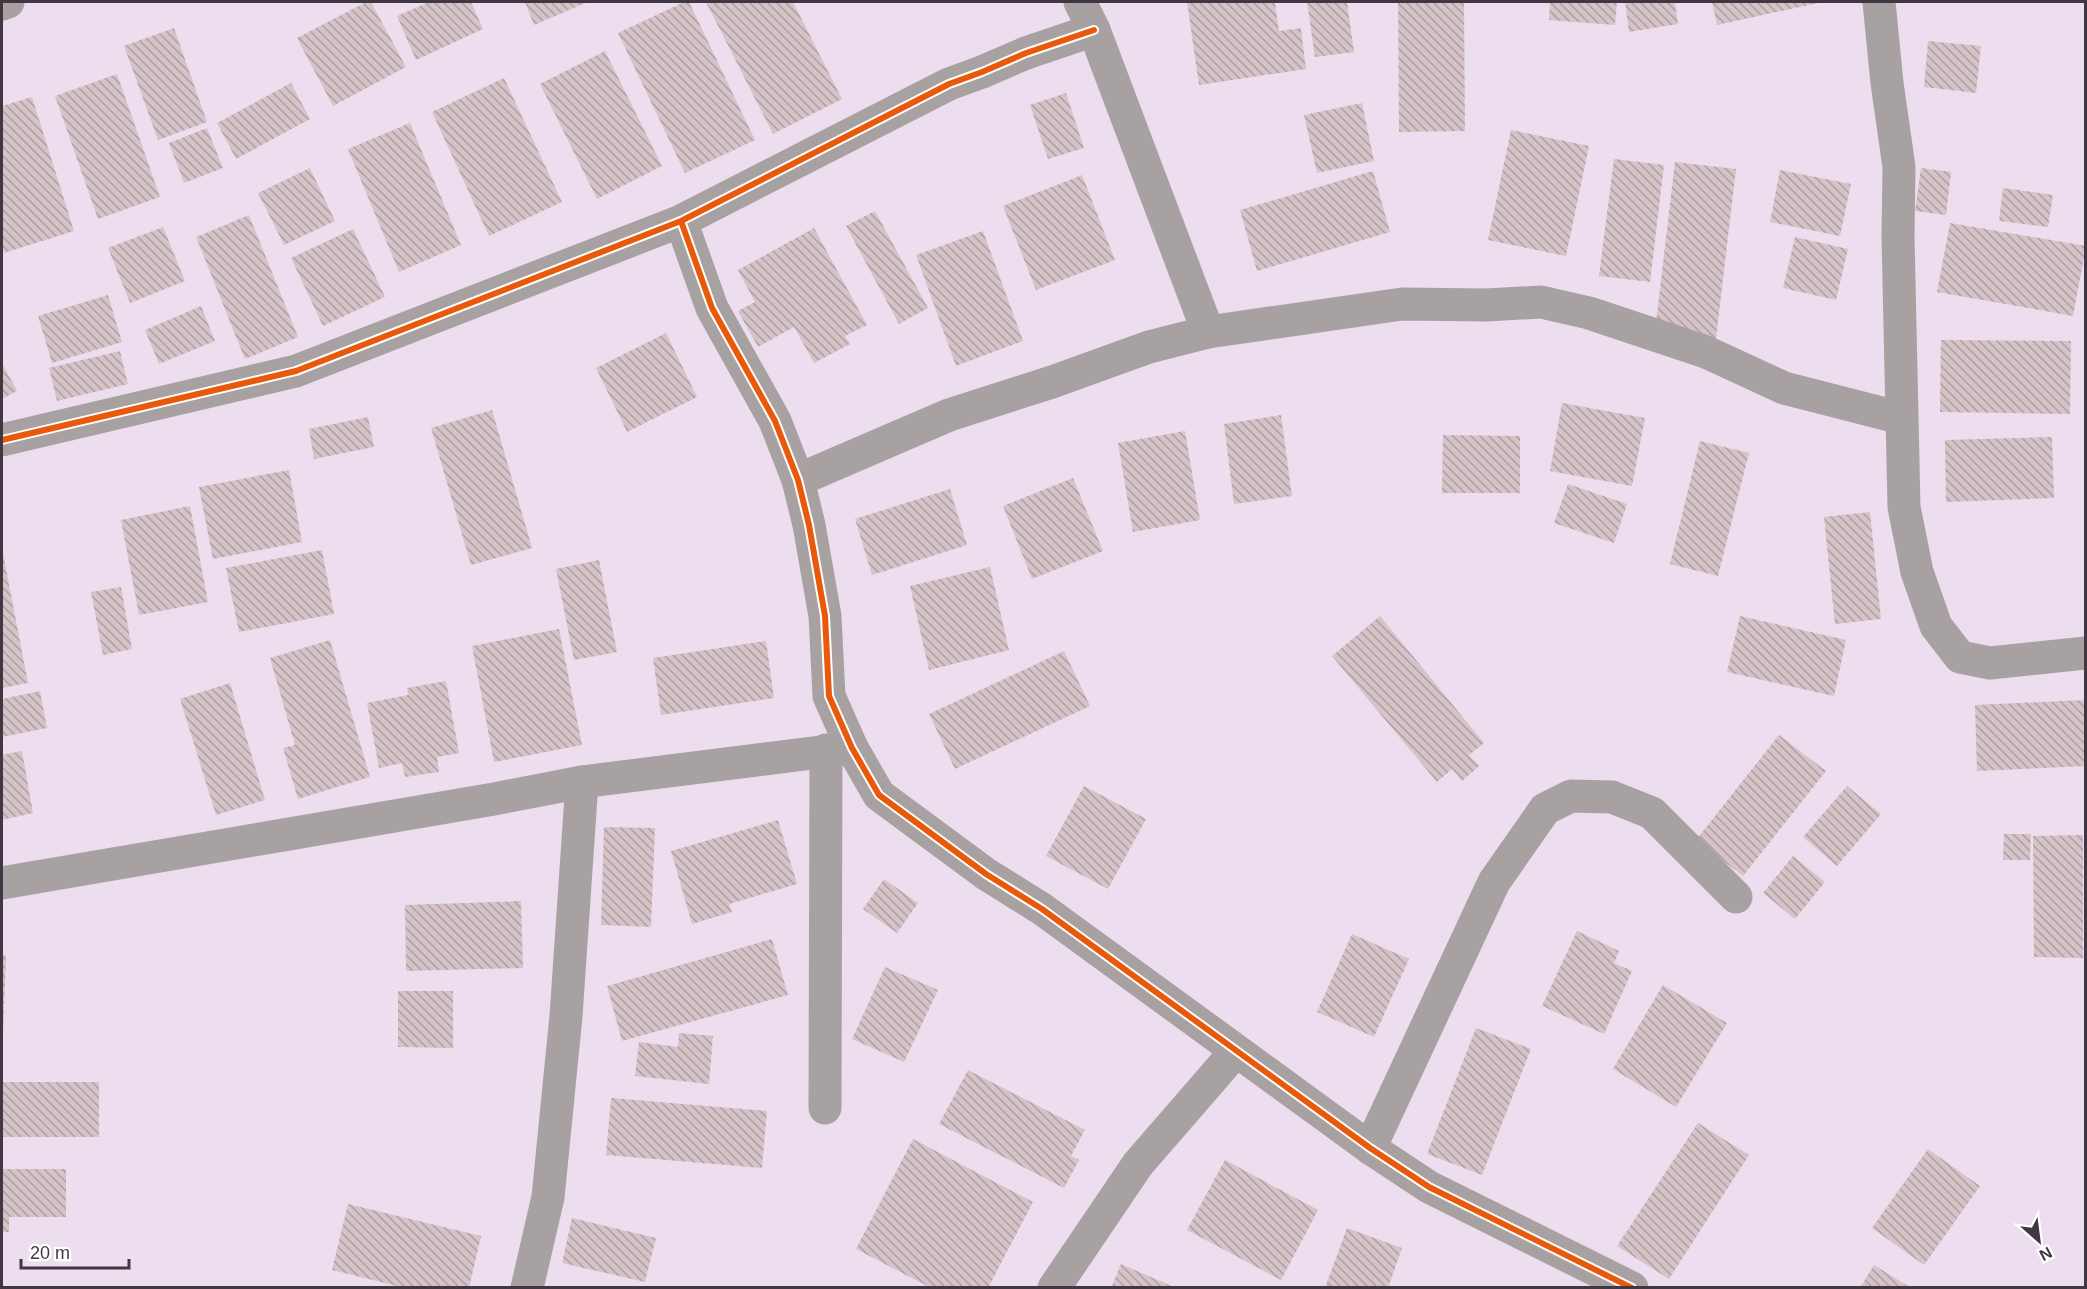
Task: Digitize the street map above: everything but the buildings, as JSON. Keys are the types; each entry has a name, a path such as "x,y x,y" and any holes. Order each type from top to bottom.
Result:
{"street":[{"path":"2,4 8,2"},
{"path":"1879,2 1899,167 1898,236 1904,507 1917,572 1936,626 1960,657 1990,663 2085,654"},
{"path":"2,441 296,370 681,221 949,84 1026,53 1087,16 1208,332"},
{"path":"681,221 712,308 775,421 798,480 809,525 825,616 829,696 839,749 825,1108"},
{"path":"798,480 949,415 1052,382 1149,347 1208,332 1402,304 1541,302 1589,313 1706,352 1784,388 1901,417"},
{"path":"2,883 582,782 839,749"},
{"path":"839,749 879,795 986,874 1042,909 1370,1148 1429,1186 1632,1287"},
{"path":"527,1287 548,1197 566,1016 582,782"},
{"path":"1370,1148 1494,882 1545,809 1571,796 1591,796 1612,797 1652,813 1736,897"},
{"path":"1054,1287 1138,1164 1236,1050"}],"cycle path":[{"path":"2,440 296,371 681,221 949,84 1026,53 1094,30"},
{"path":"681,221 712,308 775,421 798,480 809,525 825,616 829,696 852,748 879,795 986,874 1042,909 1370,1148 1429,1187 1632,1288"}]}
